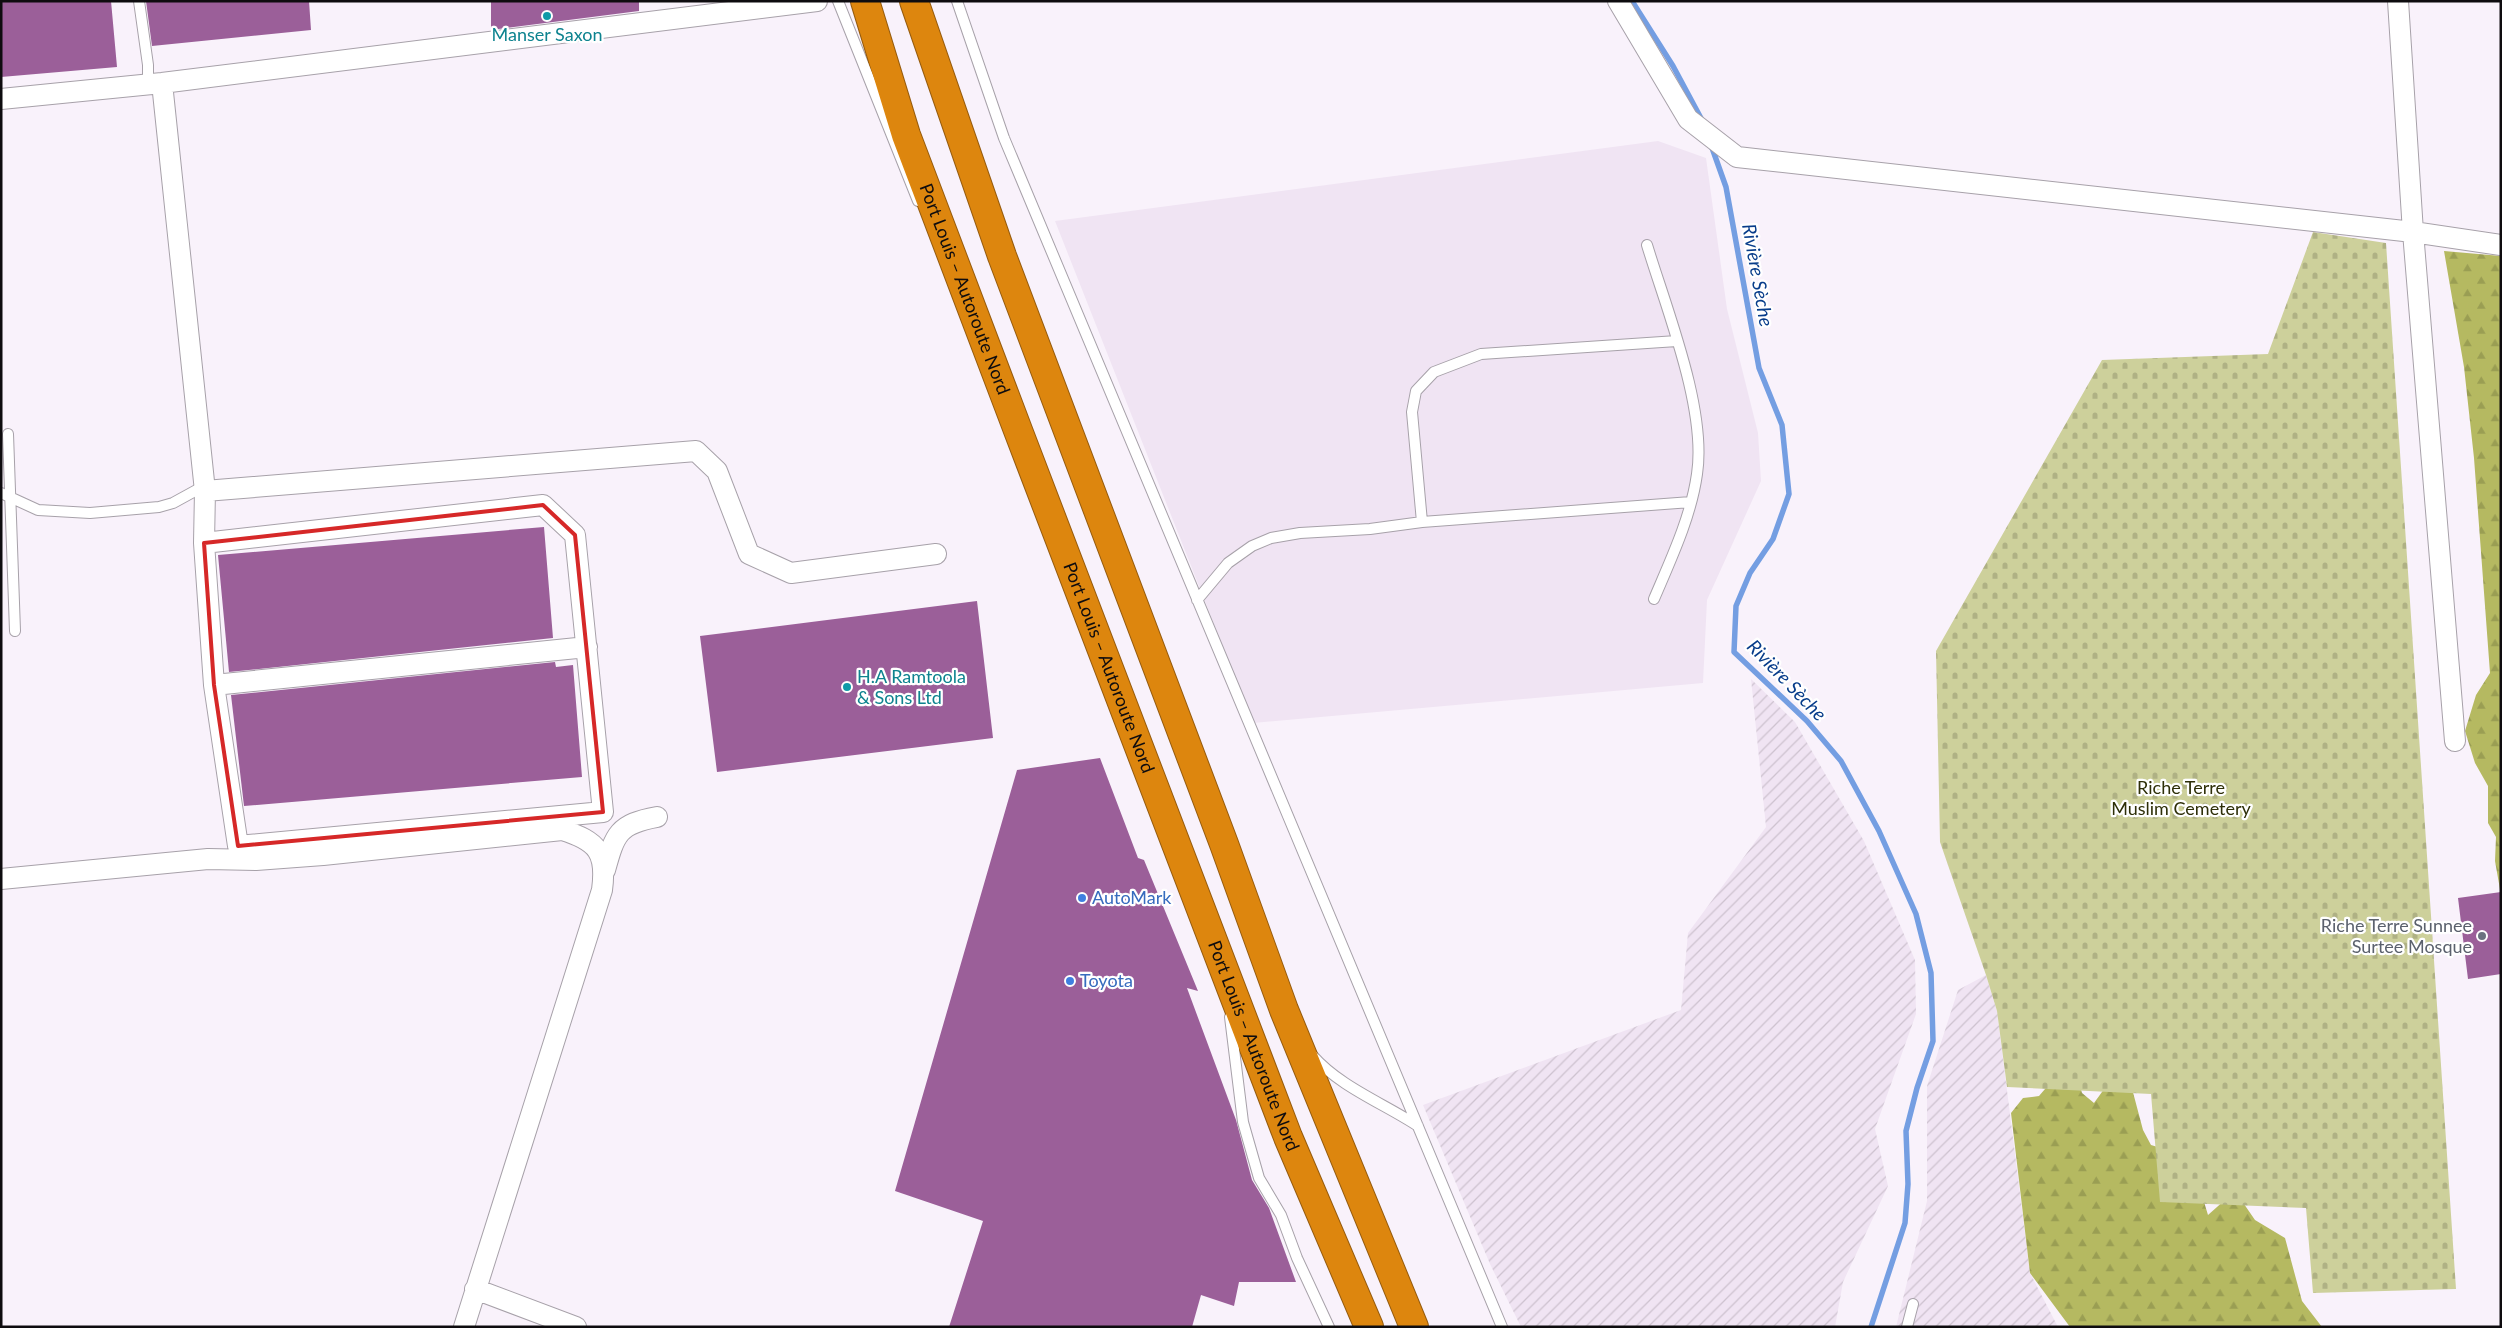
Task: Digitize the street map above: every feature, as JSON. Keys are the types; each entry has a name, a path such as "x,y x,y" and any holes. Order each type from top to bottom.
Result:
{"highway":[{"name":"Port Louis – Autoroute Nord","path":"864,1 906,135 961,281 1288,1137 1369,1327"},
{"path":"914,1 1002,256 1224,844 1284,1010 1414,1327"}],"street":[{"path":"1,99 155,83 817,1"},
{"path":"1618,1 1688,119 1737,157 2413,232 2501,245"},
{"path":"2398,1 2413,232 2455,741"},
{"path":"155,83 204,488 204,544 214,685 238,846 603,812 575,535 544,506 204,544"},
{"path":"204,488 696,451 717,471 749,554 791,573 936,554"},
{"path":"214,685 587,647"},
{"path":"464,1327 602,890 605,870 613,843 621,830 637,820 657,817"},
{"path":"1,879 208,859 256,860 323,855 562,830 576,834 591,843 601,853 605,870"},
{"path":"475,1289 576,1327"}],"lane":[{"path":"139,1 148,65 155,83"},
{"path":"838,1 911,187 961,281"},
{"path":"957,1 1004,138 1502,1327"},
{"path":"1647,245 1677,341 1695,408 1699,444 1698,473 1691,502 1671,560 1654,599"},
{"path":"1422,522 1412,412 1416,390 1434,372 1481,354 1677,341"},
{"path":"8,434 6,494 15,631"},
{"path":"6,494 38,510 90,513 159,507 173,503 204,488"},
{"path":"1197,600 1228,563 1252,546 1271,538 1300,533 1370,529 1422,522 1691,502"},
{"path":"1224,968 1243,1122 1259,1178 1280,1214 1297,1258 1329,1327"},
{"path":"1284,1010 1313,1056 1339,1081 1389,1107 1418,1126"},
{"path":"1907,1327 1913,1304"}],"highlighted area":[{"path":"543,505 575,535 603,812 238,846 214,685 204,543"}],"shaded area":[{"path":"1658,141 1706,158 1727,309 1758,433 1761,481 1707,600 1703,683 1253,723 1055,221"},
{"path":"1751,679 1795,722 1864,841 1915,960 1916,1014 1875,1129 1888,1186 1843,1282 1835,1327 1521,1327 1490,1264 1423,1105 1681,1010 1688,933 1766,827"},
{"path":"1986,975 1997,1011 2030,1273 2058,1327 1896,1327 1927,1201 1927,1086 1958,990"}],"green space":[{"name":"Riche Terre Muslim Cemetery","path":"2313,232 2386,243 2456,1289 2313,1293 2306,1208 2160,1202 2151,1094 2007,1087 1997,1011 1940,842 1936,651 2102,360 2268,354"},
{"path":"2444,251 2501,256 2501,895 2495,861 2496,837 2488,823 2488,786 2475,763 2465,731 2476,695 2490,673 2474,458 2464,367"},
{"path":"2063,1068 2077,1077 2082,1093 2094,1103 2115,1074 2130,1081 2143,1130 2151,1145 2184,1155 2194,1169 2208,1215 2235,1191 2255,1220 2285,1238 2302,1301 2322,1327 2070,1327 2030,1273 2011,1113 2023,1098 2039,1096"}],"building":[{"path":"1,1 111,1 117,67 1,77"},
{"path":"146,1 309,1 311,30 152,46"},
{"name":"Manser Saxon","path":"491,1 639,1 639,11 491,30"},
{"path":"544,527 553,638 229,672 218,555"},
{"name":"H.A Ramtoola & Sons Ltd","path":"977,601 993,738 717,772 700,636"},
{"path":"555,662 556,667 573,665 582,777 244,806 231,695"},
{"name":"Toyota","path":"1100,758 1138,858 1144,860 1198,991 1187,988 1236,1120 1252,1180 1269,1208 1296,1282 1239,1282 1234,1306 1201,1295 1192,1327 949,1327 983,1221 895,1191 1017,770"},
{"name":"Riche Terre Sunnee Surtee Mosque","path":"2501,892 2501,974 2468,979 2458,898"}],"waterway":[{"name":"Rivière Sèche","path":"1632,1 1673,66 1703,122"},
{"name":"Rivière Sèche","path":"1711,145 1726,187 1759,368 1782,425 1789,494 1773,539 1750,573 1736,606 1734,652 1807,721 1841,761 1879,831 1916,914 1931,973 1933,1041 1917,1088 1906,1131 1908,1184 1905,1223 1871,1327"}],"place":[{"name":"Manser Saxon","path":"547,16"},
{"name":"H.A Ramtoola & Sons Ltd","path":"847,687"},
{"name":"AutoMark","path":"1082,898"},
{"name":"Riche Terre Sunnee Surtee Mosque","path":"2482,936"},
{"name":"Toyota","path":"1070,981"}]}
